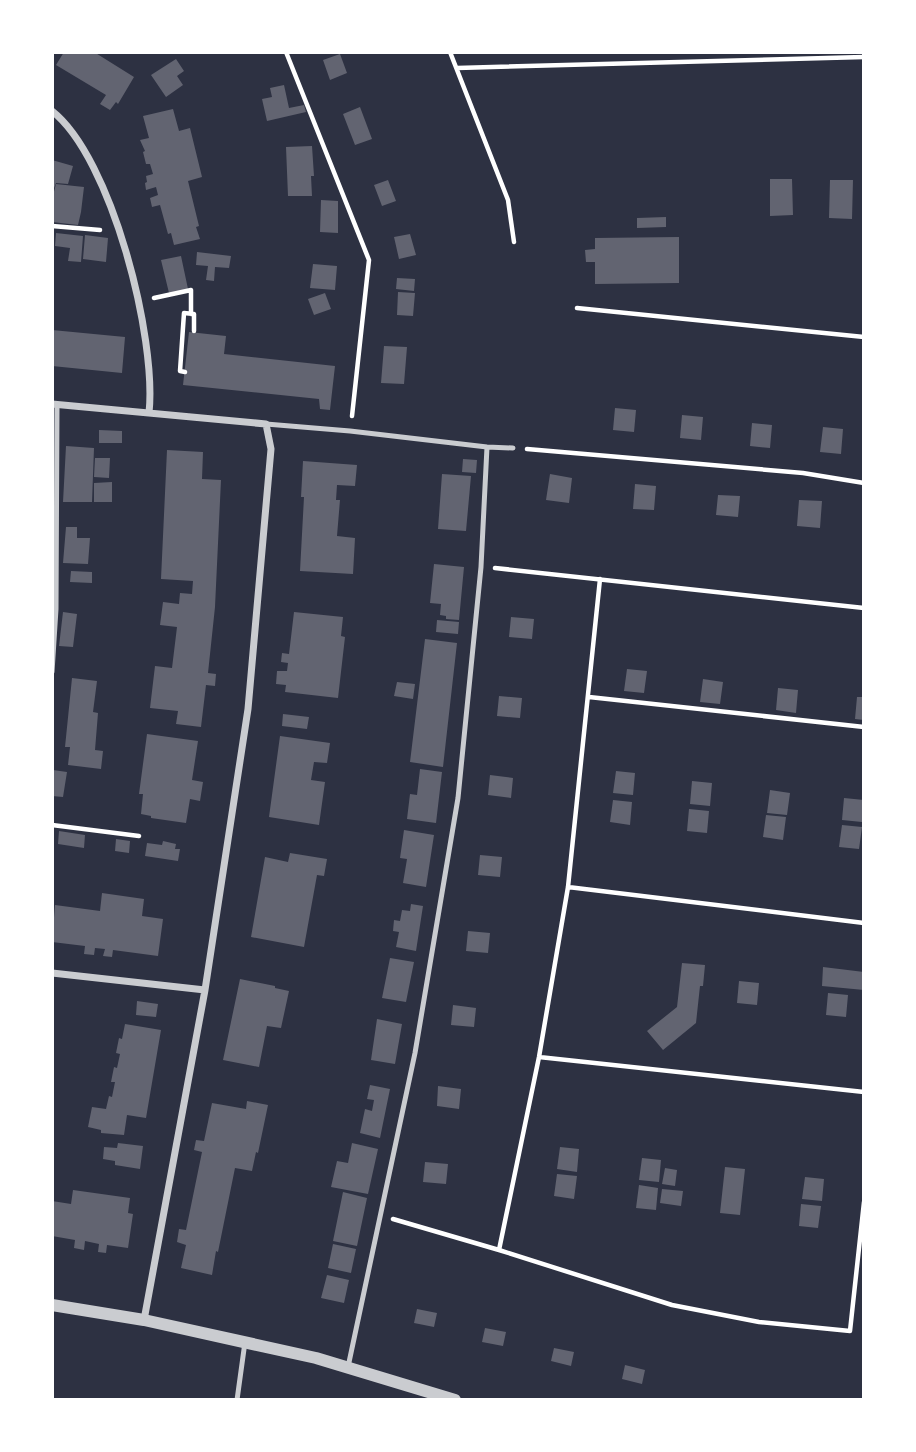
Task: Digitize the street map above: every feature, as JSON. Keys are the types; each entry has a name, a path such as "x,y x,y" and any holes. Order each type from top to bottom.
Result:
{"street":[{"path":"52,111 60,116 78,139 97,175 120,230 138,302 149,370 149,413"},
{"path":"55,404 266,424 271,449 248,709 205,990 145,1320"},
{"path":"52,973 205,990"},
{"path":"52,1305 145,1320 244,1342 348,1367 455,1399"}],"lane":[{"path":"52,672 56,610 55,404"},
{"path":"266,424 513,448"},
{"path":"348,1367 415,1053 458,799 481,567 487,447"},
{"path":"237,1399 244,1342"}],"path":[{"path":"286,52 369,260 350,431"},
{"path":"450,52 508,200 514,242"},
{"path":"457,68 863,57"},
{"path":"52,226 120,230"},
{"path":"138,302 191,290 191,314"},
{"path":"577,308 863,337"},
{"path":"185,372 180,371 184,313 194,314 194,331"},
{"path":"513,448 803,473 863,483"},
{"path":"481,567 863,608"},
{"path":"499,1250 539,1057 568,887 600,579"},
{"path":"589,697 863,727"},
{"path":"52,825 139,836"},
{"path":"568,887 863,923"},
{"path":"539,1057 863,1091"},
{"path":"380,1216 499,1250 672,1305 759,1322 850,1331 863,1202"}],"building":[{"path":"64,52 94,52 134,77 118,104 116,102 110,110 100,104 106,95 56,65"},
{"path":"340,54 347,73 330,80 323,60"},
{"path":"176,59 184,71 177,76 183,85 166,97 151,75"},
{"path":"284,85 289,108 304,105 306,112 267,121 262,99 272,97 270,88"},
{"path":"360,107 372,139 355,145 343,114"},
{"path":"173,109 179,131 190,128 202,177 188,181 200,239 174,245 160,205 152,207 150,198 158,195 156,187 146,190 146,176 153,174 150,164 146,164 145,151 140,140 149,138 143,116"},
{"path":"312,146 312,196 288,196 286,147"},
{"path":"52,160 73,166 68,184 56,183 53,191"},
{"path":"770,179 792,179 793,215 770,216"},
{"path":"388,180 396,201 382,206 374,185"},
{"path":"830,180 853,180 852,219 829,218"},
{"path":"56,184 84,187 78,225 52,222 52,199"},
{"path":"321,200 338,201 338,233 320,232"},
{"path":"666,217 666,227 637,228 637,218"},
{"path":"56,233 83,236 81,262 68,261 70,248 55,246"},
{"path":"410,234 416,255 399,259 394,237"},
{"path":"85,235 108,238 106,262 83,259"},
{"path":"679,237 679,283 595,284 595,262 586,262 585,250 595,249 595,238"},
{"path":"197,252 231,256 229,268 215,267 214,281 206,280 208,266 196,265"},
{"path":"181,256 188,289 169,293 161,260"},
{"path":"313,264 337,266 335,290 310,288"},
{"path":"397,278 415,279 414,291 396,289"},
{"path":"398,292 415,293 413,316 397,315"},
{"path":"325,293 331,309 314,315 308,299"},
{"path":"52,330 125,337 122,373 52,366"},
{"path":"189,332 226,336 224,354 335,366 330,410 320,409 319,399 183,385"},
{"path":"384,346 407,347 404,384 381,383"},
{"path":"615,408 636,410 634,432 613,430"},
{"path":"682,415 703,417 701,440 680,438"},
{"path":"752,423 772,425 770,448 750,446"},
{"path":"823,427 843,429 841,454 820,452"},
{"path":"99,430 122,431 122,443 99,443"},
{"path":"66,446 94,448 92,502 63,502"},
{"path":"167,450 203,452 202,479 221,480 215,607 208,673 216,674 215,686 206,685 201,727 176,724 178,711 150,708 155,666 172,668 177,627 160,625 163,602 179,604 180,593 192,594 193,581 161,579"},
{"path":"95,458 110,458 109,478 94,477"},
{"path":"463,459 477,460 476,473 462,472"},
{"path":"303,461 357,465 355,486 337,485 336,500 340,500 337,536 355,538 353,574 300,571"},
{"path":"442,474 471,476 466,531 438,529"},
{"path":"550,474 572,478 569,503 546,500"},
{"path":"112,482 112,502 94,502 94,483"},
{"path":"635,484 656,486 654,510 633,509"},
{"path":"718,495 740,496 738,517 716,515"},
{"path":"799,500 822,501 820,528 797,526"},
{"path":"66,527 77,527 77,538 90,538 88,564 63,563"},
{"path":"434,564 464,567 459,620 446,619 446,616 440,615 441,604 430,603"},
{"path":"71,571 92,572 92,583 70,582"},
{"path":"63,612 77,614 73,647 59,646"},
{"path":"294,612 343,617 341,636 345,637 338,698 285,692 286,685 276,684 277,671 287,671 288,663 281,662 282,653 289,654"},
{"path":"511,617 534,619 532,639 509,637"},
{"path":"437,620 459,622 458,634 436,632"},
{"path":"425,639 457,643 443,767 410,762"},
{"path":"627,669 647,671 644,693 624,691"},
{"path":"72,678 97,681 93,712 98,713 95,750 103,751 101,769 68,765 70,747 65,747"},
{"path":"703,679 723,682 720,704 700,702"},
{"path":"397,682 415,684 413,699 394,696"},
{"path":"778,688 798,690 796,713 776,710"},
{"path":"499,696 522,698 520,718 497,716"},
{"path":"857,697 864,697 864,720 855,719"},
{"path":"283,714 309,717 307,729 282,726"},
{"path":"147,734 198,741 192,780 203,782 200,801 190,799 186,823 141,814 143,794 139,794"},
{"path":"280,736 330,743 327,763 314,762 311,780 325,782 319,825 269,817"},
{"path":"420,769 442,772 436,823 407,819 410,794 417,795"},
{"path":"53,770 67,772 63,797 52,796"},
{"path":"616,771 635,773 633,795 613,793"},
{"path":"490,775 513,778 511,798 488,795"},
{"path":"692,781 712,783 710,806 690,804"},
{"path":"770,790 790,793 787,815 767,813"},
{"path":"844,798 864,800 862,822 842,820"},
{"path":"613,800 632,802 630,825 610,822"},
{"path":"689,809 709,811 707,833 687,831"},
{"path":"766,815 786,817 783,840 763,837"},
{"path":"842,825 862,827 859,849 839,847"},
{"path":"404,830 434,835 426,887 403,883 407,859 400,858"},
{"path":"59,831 85,835 84,848 58,844"},
{"path":"116,839 130,841 129,853 115,851"},
{"path":"163,841 176,844 175,849 180,849 178,861 145,856 147,843 162,845"},
{"path":"290,853 327,859 324,876 317,875 304,947 251,937 265,857 288,862"},
{"path":"480,855 502,857 500,877 478,875"},
{"path":"102,893 144,899 142,916 163,919 158,956 113,950 112,957 103,956 105,949 95,948 94,955 84,954 85,946 52,942 55,905 100,911"},
{"path":"411,904 423,906 416,951 396,947 399,932 393,931 394,920 400,921 402,910 410,911"},
{"path":"468,931 490,933 488,953 466,951"},
{"path":"390,958 414,962 406,1002 382,998"},
{"path":"682,963 705,965 696,1023 663,1050 647,1031 677,1007"},
{"path":"823,967 864,972 864,990 822,986"},
{"path":"240,979 289,991 281,1028 267,1026 259,1067 223,1060"},
{"path":"739,981 759,983 757,1005 737,1003"},
{"path":"828,993 848,995 846,1017 826,1015"},
{"path":"137,1001 158,1004 156,1017 136,1015"},
{"path":"453,1005 476,1008 474,1027 451,1025"},
{"path":"377,1019 402,1024 395,1064 371,1060"},
{"path":"125,1024 161,1030 146,1118 127,1115 124,1135 101,1133 101,1130 88,1127 92,1107 106,1109 109,1096 112,1097 115,1082 111,1082 120,1054 116,1053"},
{"path":"370,1085 390,1089 380,1138 360,1133 365,1109 372,1111 374,1100 367,1099"},
{"path":"438,1086 461,1089 459,1109 437,1106"},
{"path":"247,1101 268,1105 252,1171 235,1168 212,1275 181,1268 186,1245 177,1242 179,1229 186,1230 202,1152 194,1150 196,1140 204,1141 212,1103 246,1109"},
{"path":"118,1143 143,1146 140,1169 115,1165 115,1161 103,1159 104,1147 117,1148"},
{"path":"352,1143 378,1149 368,1194 331,1187 337,1161 348,1163"},
{"path":"560,1147 579,1149 577,1172 557,1169"},
{"path":"642,1158 661,1160 659,1182 639,1180"},
{"path":"425,1162 448,1164 446,1184 423,1182"},
{"path":"725,1167 745,1169 740,1215 720,1213"},
{"path":"665,1168 677,1170 675,1186 662,1184"},
{"path":"557,1174 577,1176 574,1199 554,1196"},
{"path":"805,1177 824,1179 822,1201 802,1199"},
{"path":"639,1185 658,1188 656,1210 636,1208"},
{"path":"662,1189 683,1191 681,1206 660,1203"},
{"path":"73,1190 130,1198 128,1213 133,1214 128,1248 107,1245 106,1253 98,1252 99,1244 85,1241 84,1250 74,1248 75,1240 52,1236 52,1201 71,1204"},
{"path":"343,1192 367,1198 357,1246 333,1241"},
{"path":"801,1204 821,1206 818,1228 799,1226"},
{"path":"333,1244 356,1249 351,1273 328,1268"},
{"path":"327,1275 349,1280 344,1303 321,1298"},
{"path":"417,1309 437,1313 434,1327 414,1323"},
{"path":"485,1328 506,1332 503,1346 482,1342"},
{"path":"554,1348 574,1352 571,1366 551,1361"},
{"path":"625,1365 645,1370 642,1384 622,1379"}]}
